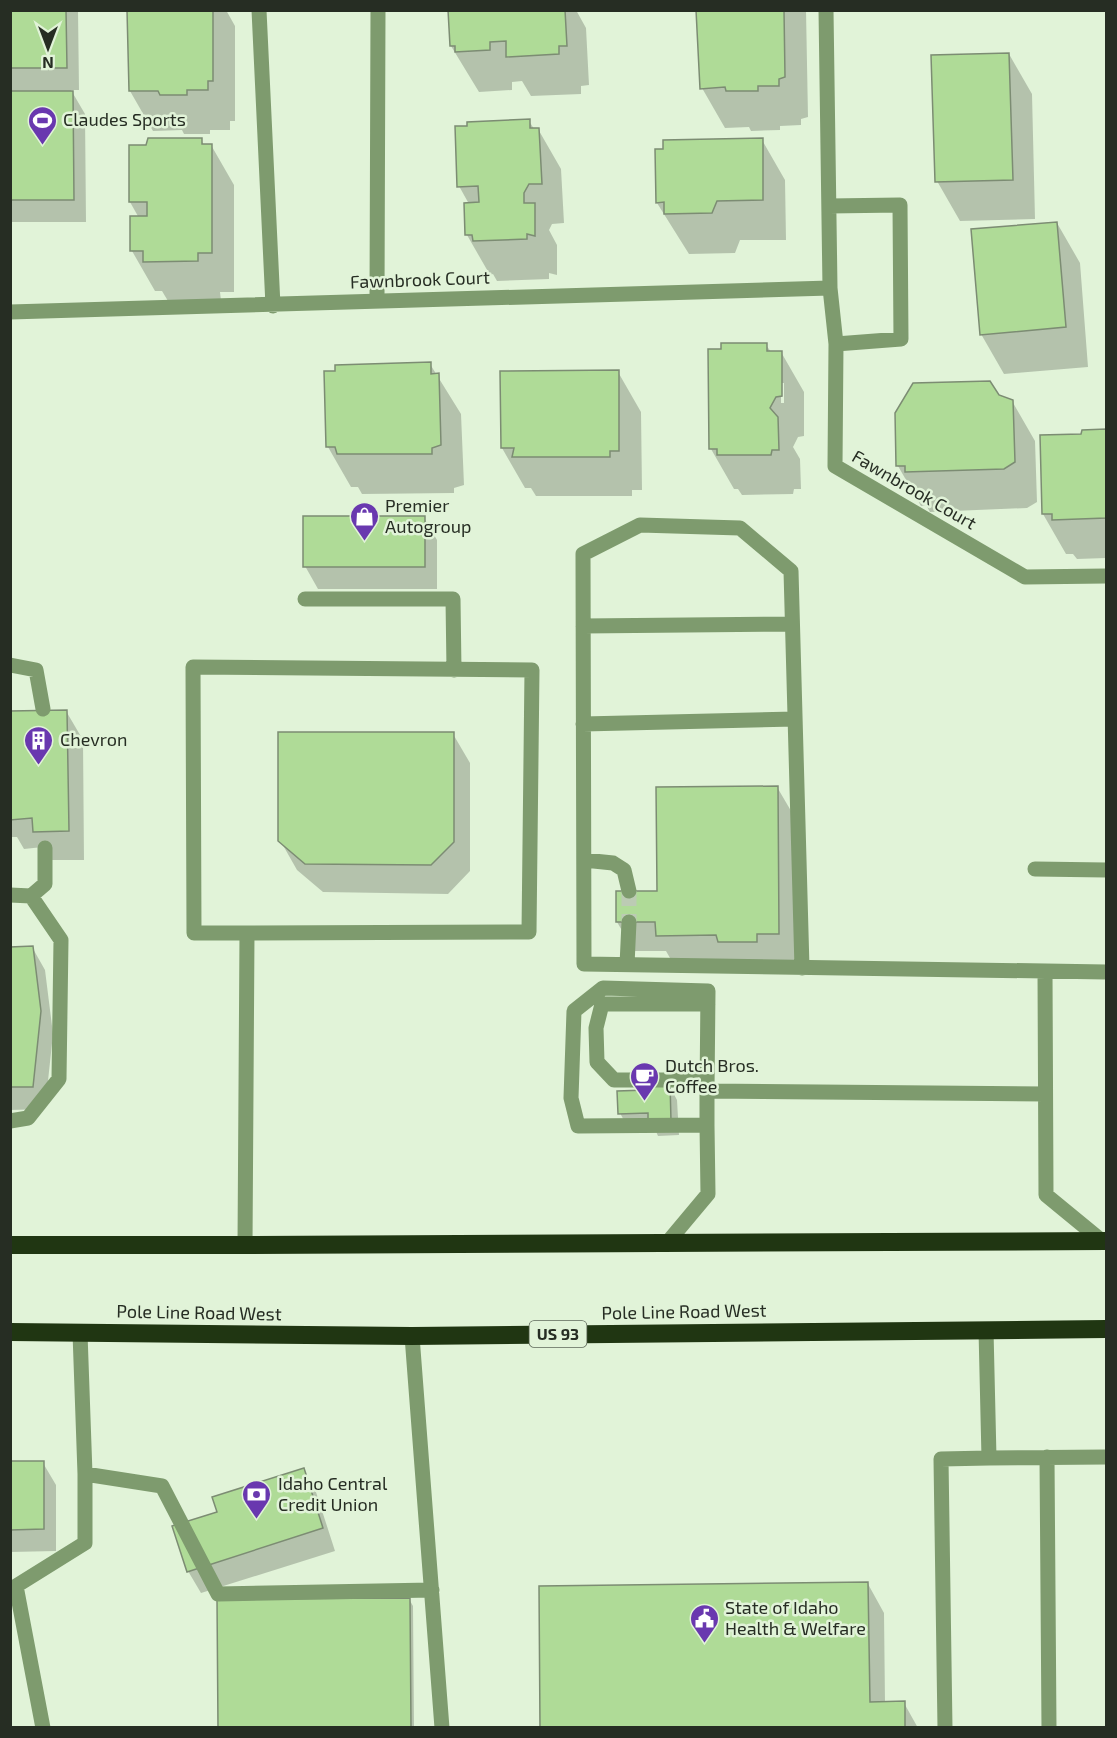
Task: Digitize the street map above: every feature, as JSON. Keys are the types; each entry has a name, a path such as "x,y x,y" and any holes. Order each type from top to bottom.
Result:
{"highway":[{"path":"10,1245 1104,1241"},
{"name":"Pole Line Road West","path":"10,1332 412,1336 1107,1329"}],"street":[{"path":"259,10 273,306"},
{"path":"377,300 378,10"},
{"name":"Fawnbrook Court","path":"826,10 830,288 836,344 835,466 1025,578 1107,576"},
{"path":"829,206 900,204 901,339 836,344"},
{"name":"Fawnbrook Court","path":"10,312 830,288"},
{"path":"802,968 791,571 740,528 640,525 583,554 584,964 802,968 1107,972"},
{"path":"305,599 453,599 454,670"},
{"path":"583,626 792,624"},
{"path":"10,665 36,670 43,709"},
{"path":"193,667 532,670 529,932 247,933 194,933 193,667"},
{"path":"583,724 795,719"},
{"path":"10,895 31,896 45,884 45,849"},
{"path":"584,860 613,862 624,870 629,891"},
{"path":"1035,869 1107,870"},
{"path":"10,1120 28,1118 59,1079 61,939 31,896"},
{"path":"627,965 629,922"},
{"path":"245,1245 247,933"},
{"path":"667,1243 708,1194 708,966"},
{"path":"1045,971 1046,1195 1104,1241"},
{"path":"707,1125 578,1126 570,1098 574,1011 603,988 708,997"},
{"path":"708,997 602,1004 596,1028 597,1062 614,1080 707,1085 1045,1094"},
{"path":"986,1330 989,1458"},
{"path":"43,1728 16,1586 85,1544 86,1474 80,1333"},
{"path":"412,1336 442,1728"},
{"path":"1047,1457 1049,1728"},
{"path":"945,1728 941,1459 1107,1457"},
{"path":"86,1474 162,1486 218,1594 432,1590"}],"building":[{"path":"10,10 66,10 67,68 10,68"},
{"path":"127,10 213,10 213,81 208,81 208,90 187,90 187,95 160,95 158,91 129,91"},
{"path":"448,10 565,10 567,46 559,46 559,54 506,57 506,41 490,42 490,50 455,52 455,46 450,46"},
{"path":"696,10 784,10 785,77 779,79 779,86 758,86 758,91 726,91 725,87 700,89"},
{"path":"1009,53 1013,180 935,182 931,55"},
{"name":"Claudes Sports","path":"10,91 73,91 74,200 10,200"},
{"path":"530,119 530,128 539,128 542,184 529,184 524,193 524,203 535,203 535,236 527,234 527,239 473,241 472,235 465,235 464,203 479,202 478,186 457,187 455,126 467,126 467,122"},
{"path":"148,138 202,138 202,144 212,144 212,253 198,253 198,261 143,262 143,251 130,251 130,216 147,216 147,202 129,202 129,145 146,145"},
{"path":"763,138 763,200 717,201 712,213 664,214 664,202 656,203 655,149 663,149 663,140"},
{"path":"1057,222 1066,327 980,335 971,229"},
{"path":"721,343 767,343 767,351 782,351 782,396 776,397 770,408 778,417 779,450 772,450 771,455 717,455 717,449 709,449 708,349 721,349"},
{"path":"431,362 431,374 439,373 441,445 432,448 432,454 337,454 335,447 326,447 324,371 335,371 335,365"},
{"path":"619,370 619,451 610,451 610,457 512,457 514,448 501,448 500,371"},
{"path":"990,381 999,395 1013,400 1015,462 1004,469 905,472 905,466 896,466 895,413 913,383"},
{"path":"1106,429 1106,518 1052,520 1052,514 1042,514 1040,435 1081,434 1082,430"},
{"name":"Premier Autogroup","path":"303,516 425,516 425,567 303,567"},
{"name":"Chevron","path":"67,710 69,831 33,832 32,818 10,820 10,711"},
{"path":"278,732 454,732 454,842 431,865 305,864 278,841"},
{"path":"778,786 779,934 757,934 757,942 718,942 716,935 656,936 655,922 616,922 616,891 657,891 656,787"},
{"path":"33,946 41,1011 33,1087 10,1087 10,947"},
{"name":"Dutch Bros. Coffee","path":"670,1083 671,1121 648,1121 648,1113 618,1114 617,1091 648,1090 648,1084"},
{"path":"10,1461 44,1461 44,1529 10,1530"},
{"name":"Idaho Central Credit Union","path":"304,1468 323,1528 187,1572 172,1526 217,1512 212,1497"},
{"name":"State of Idaho Health & Welfare","path":"868,1582 870,1702 905,1701 905,1728 540,1728 539,1586"},
{"path":"410,1598 411,1728 218,1728 217,1599"}],"tunnel":[{"path":"629,891 629,922"}],"place":[{"name":"Claudes Sports","path":"42,146"},
{"name":"Premier Autogroup","path":"364,542"},
{"name":"Chevron","path":"39,766"},
{"name":"Dutch Bros. Coffee","path":"644,1102"},
{"name":"Idaho Central Credit Union","path":"257,1520"},
{"name":"State of Idaho Health & Welfare","path":"704,1644"}]}
